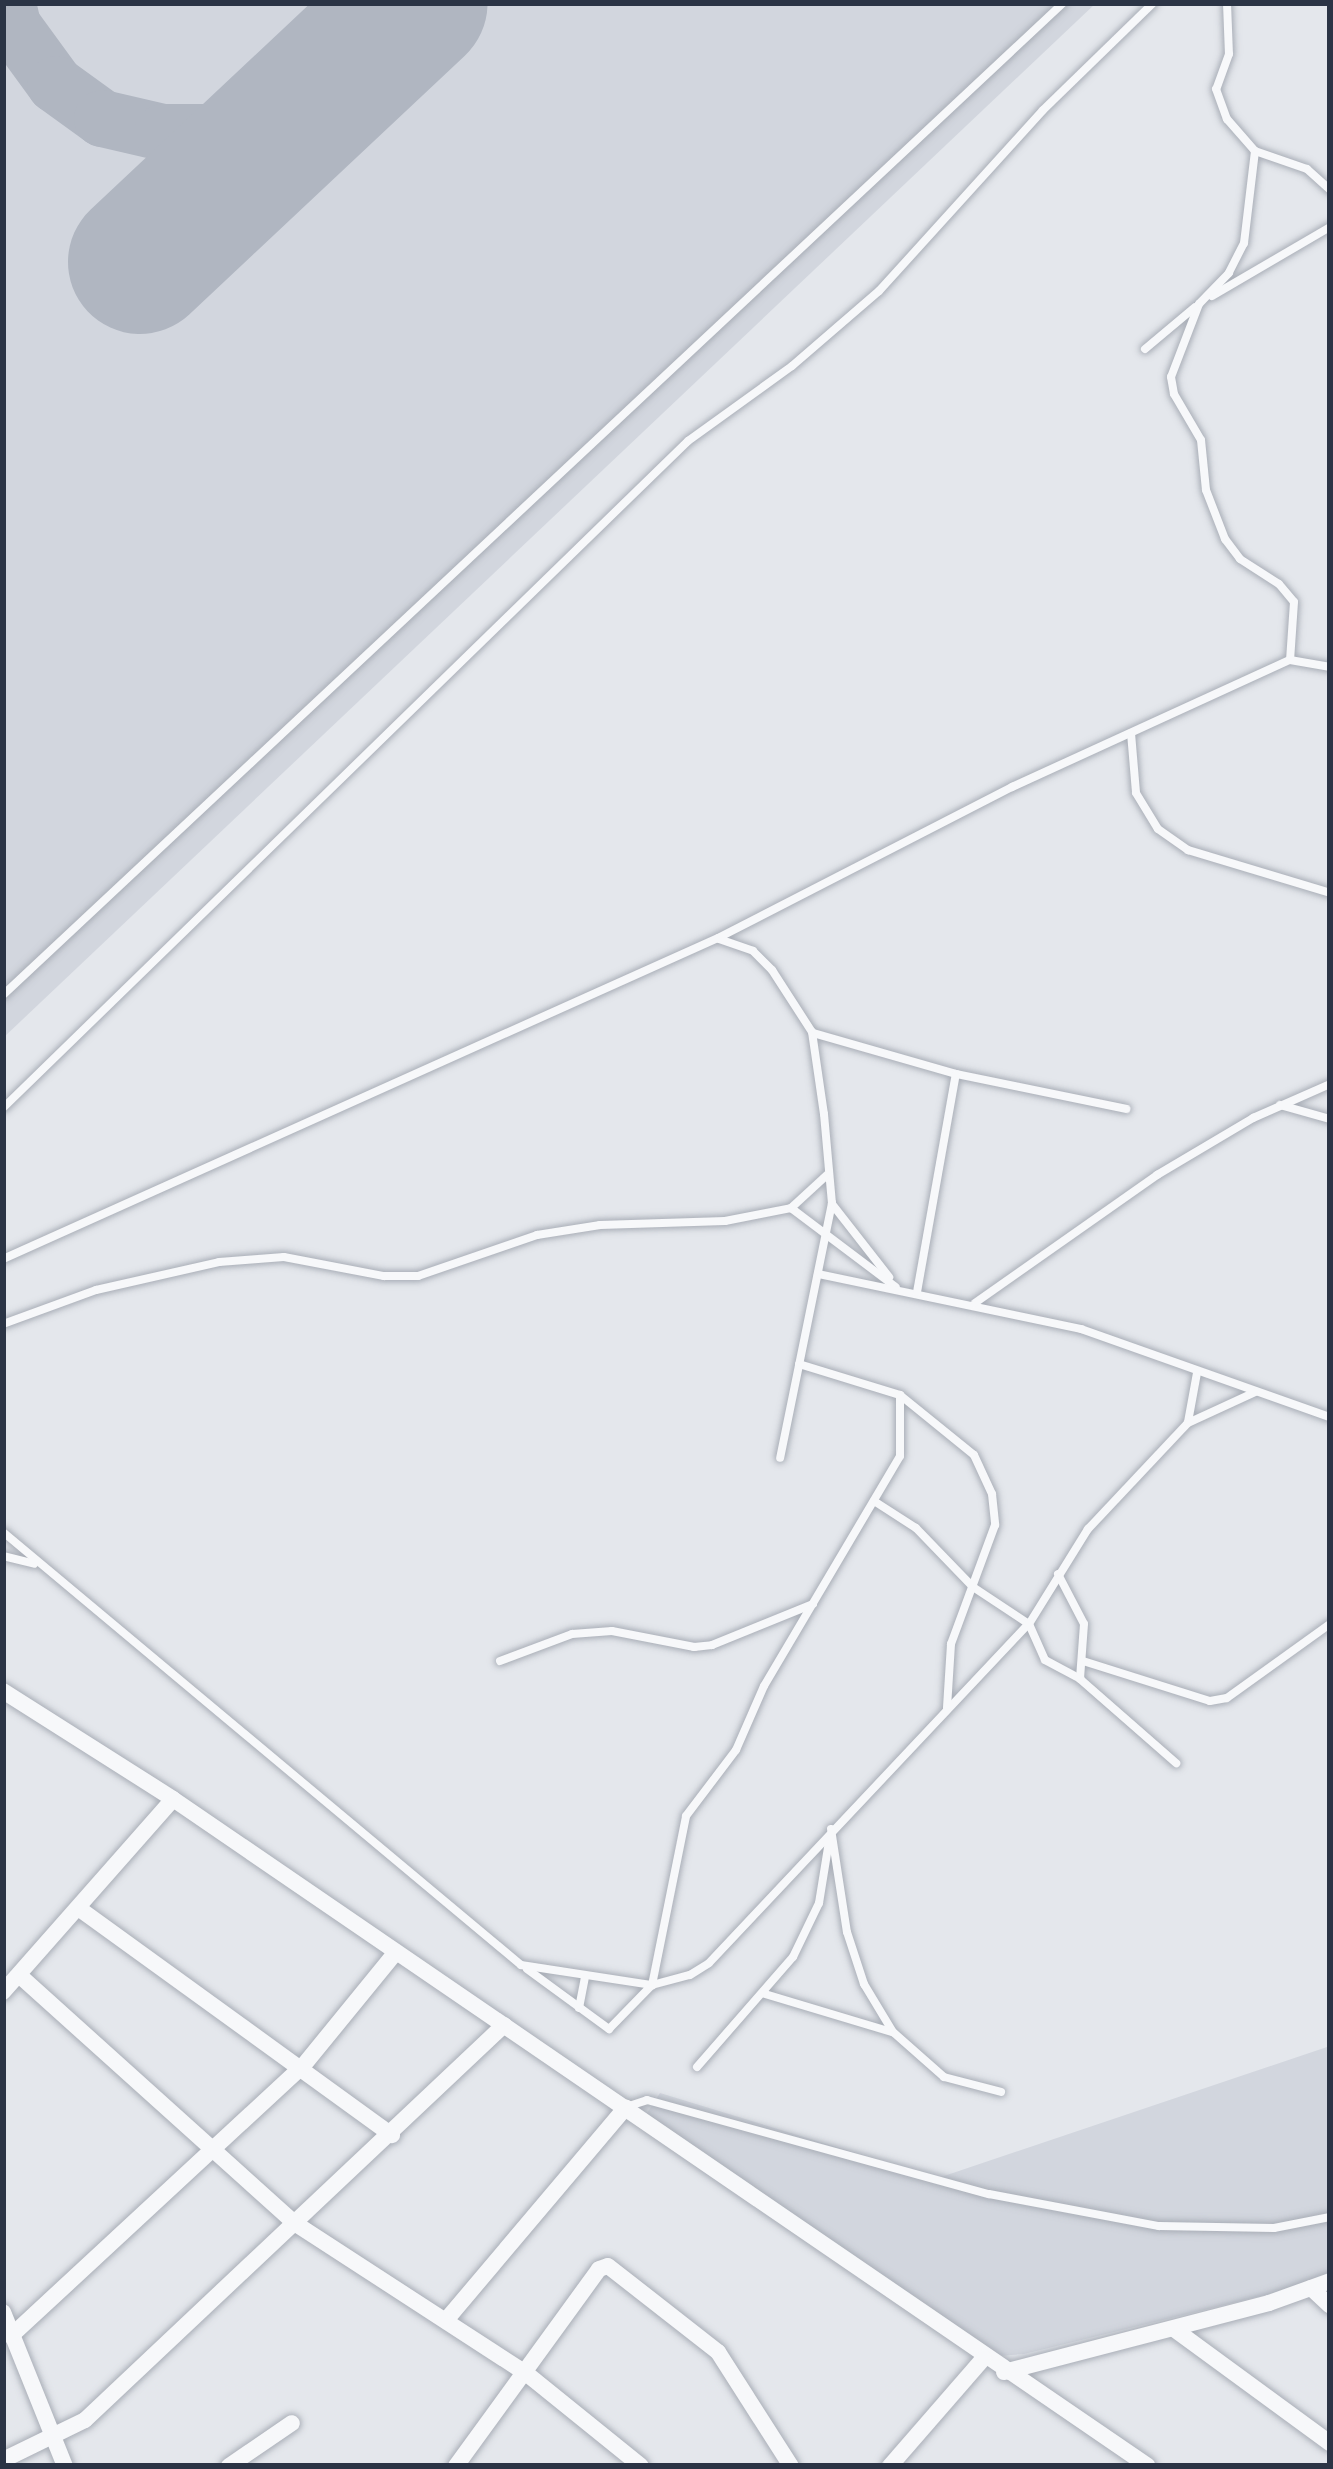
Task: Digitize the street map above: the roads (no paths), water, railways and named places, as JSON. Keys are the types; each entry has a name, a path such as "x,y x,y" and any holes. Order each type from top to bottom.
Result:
{"street":[{"path":"3,1691 173,1799 1004,2372 1148,2466"},
{"path":"3,1992 81,1910 173,1799"},
{"path":"81,1910 304,2066 392,2135"},
{"path":"11,2336 304,2066 396,1952"},
{"path":"19,1975 296,2224 527,2374 641,2466"},
{"path":"3,2460 85,2420 504,2025"},
{"path":"447,2319 626,2107"},
{"path":"456,2466 599,2269 616,2267 718,2352 791,2466"},
{"path":"1004,2372 1174,2329 1330,2281"},
{"path":"1311,2288 1330,2306"},
{"path":"3,2312 65,2466"},
{"path":"1174,2329 1330,2443"},
{"path":"898,2464 984,2358"},
{"path":"229,2466 292,2423"}],"lane":[{"path":"3,995 1063,3"},
{"path":"3,1108 688,441 792,366 879,291 1043,110 1153,3"},
{"path":"1227,3 1229,53 1216,89 1227,119 1255,152 1307,169 1330,190"},
{"path":"1145,350 1229,273 1244,242 1255,152"},
{"path":"1289,660 1294,602 1279,584 1240,560 1225,539 1206,490 1201,440 1174,394 1174,362 1198,304 1330,227"},
{"path":"3,1258 718,938 1012,787 1289,660 1330,667"},
{"path":"1130,733 1136,793 1158,829 1188,850 1330,893"},
{"path":"718,938 753,951 772,970 812,1032 832,1203 781,1458"},
{"path":"812,1032 956,1074 1126,1108"},
{"path":"917,1292 956,1074"},
{"path":"973,1304 1157,1175 1280,1105 1330,1084"},
{"path":"1280,1105 1330,1119"},
{"path":"3,1324 96,1290 219,1262 284,1257 384,1276 418,1276 537,1235 599,1225 725,1221 791,1208 828,1174"},
{"path":"832,1203 898,1288"},
{"path":"791,1208 898,1288"},
{"path":"818,1274 1081,1329 1330,1417"},
{"path":"799,1364 900,1395 974,1455 992,1494 995,1525 951,1644 947,1708"},
{"path":"1188,1424 1198,1372"},
{"path":"521,1965 652,1985 690,1975 709,1963 831,1828 1029,1624 1088,1528 1188,1424 1255,1392"},
{"path":"3,1532 35,1564 521,1965 609,2029 652,1985 686,1816 736,1750 764,1686 900,1456 900,1395"},
{"path":"874,1501 916,1528 973,1587 1029,1624 1045,1660 1080,1678 1176,1763"},
{"path":"3,1556 35,1564"},
{"path":"1058,1574 1084,1624 1080,1678"},
{"path":"500,1661 572,1634 612,1631 694,1647 712,1645 812,1604"},
{"path":"1083,1661 1210,1701 1227,1698 1330,1624"},
{"path":"697,2067 794,1957 819,1903 831,1828"},
{"path":"831,1828 848,1932 864,1984 893,2032 944,2077 1001,2092"},
{"path":"579,2008 585,1977"},
{"path":"765,1994 893,2032"},
{"path":"626,2107 647,2100 988,2194 1159,2226 1274,2228 1330,2218"}]}
